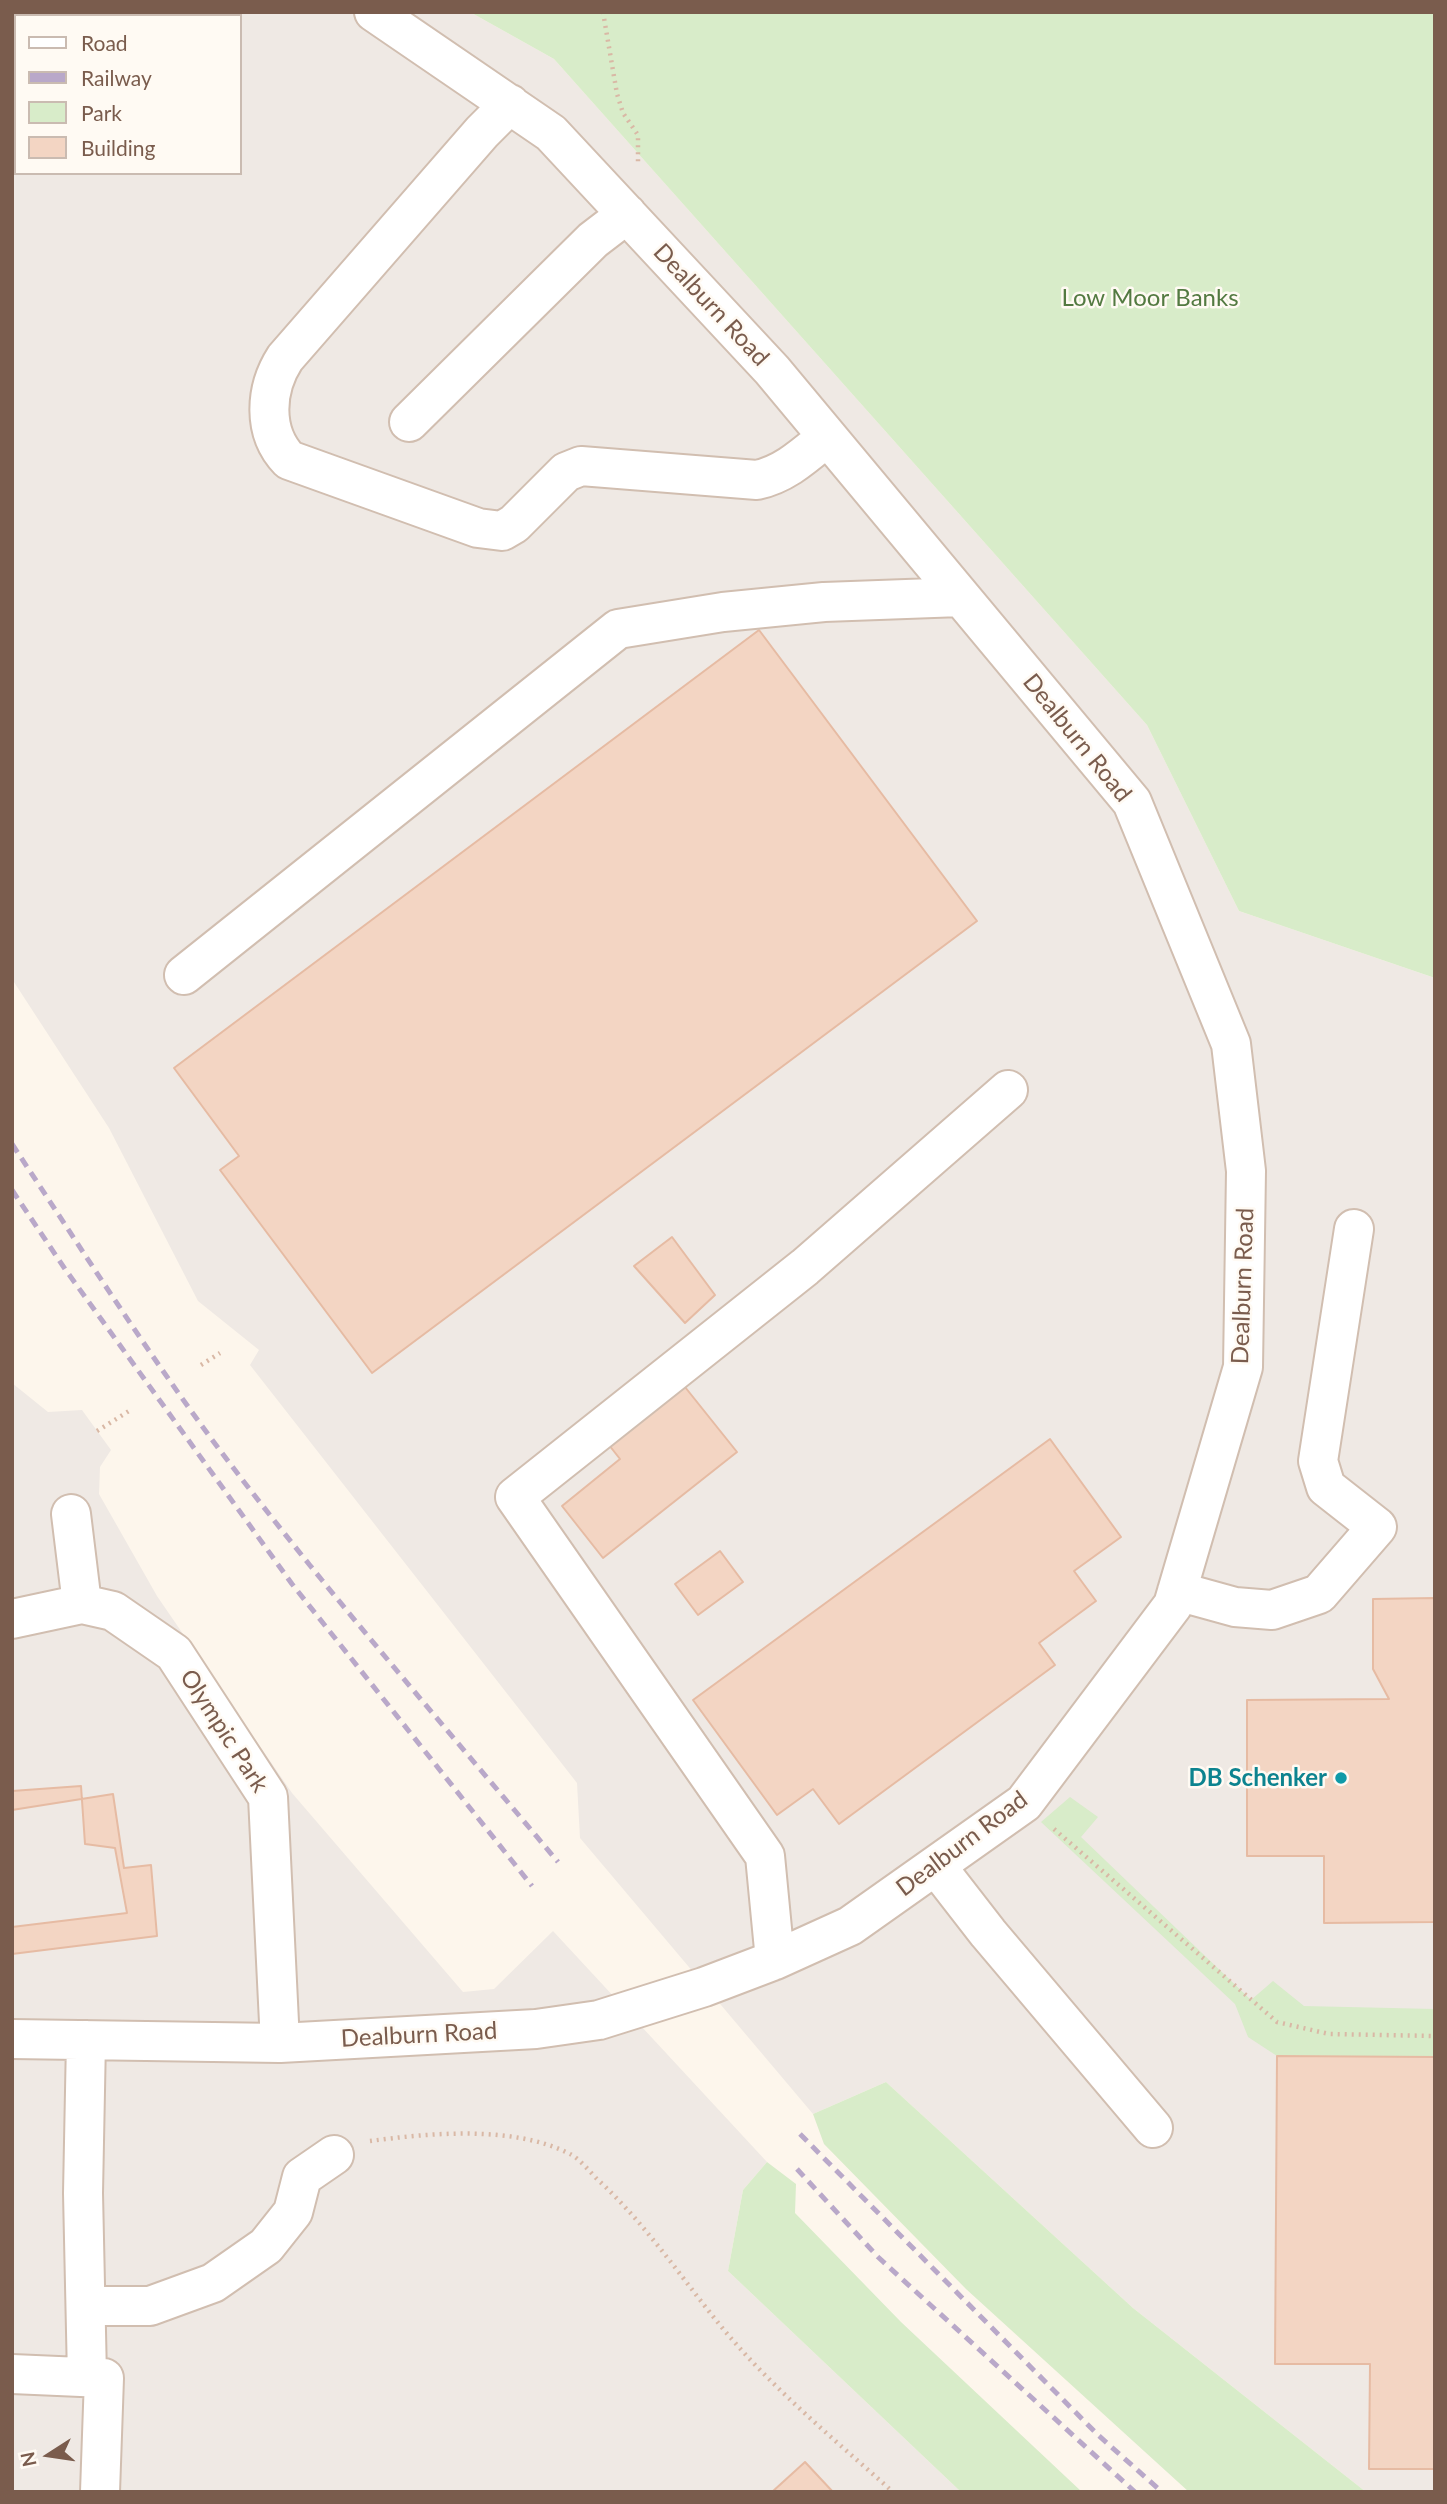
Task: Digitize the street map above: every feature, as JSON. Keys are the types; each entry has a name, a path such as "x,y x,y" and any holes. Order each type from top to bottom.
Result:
{"street":[{"name":"Dealburn Road","path":"12,2039 280,2043 536,2029 599,2020 704,1987 775,1960 850,1926 1024,1803 1173,1605 1242,1367 1246,1171 1230,1045 1132,802 772,370 551,133 374,12"},
{"path":"510,104 482,132 275,373 268,414 272,434 289,460 478,528 502,531 514,524 566,472 582,466 757,480 773,476 827,437"},
{"path":"409,422 593,240 627,214"},
{"path":"184,975 618,629 723,611 811,603 961,597"},
{"path":"775,1960 765,1856 515,1497 805,1267 1008,1090"},
{"path":"1177,1591 1235,1607 1272,1610 1319,1594 1377,1527 1326,1488 1318,1461 1354,1229"},
{"path":"71,1514 82,1604"},
{"name":"Olympic Park","path":"12,1619 82,1604 113,1611 174,1653 268,1797 280,2043"},
{"path":"936,1866 988,1933 1153,2128"},
{"path":"86,2040 83,2193 87,2377"},
{"path":"86,2306 150,2306 213,2283 266,2246 293,2212 302,2177 334,2155"},
{"path":"12,2374 104,2378 100,2492"}],"path":[{"path":"603,12 617,94 623,113 638,135"},
{"path":"201,1365 220,1353"},
{"path":"97,1431 130,1411"},
{"path":"1024,1803 1277,2022 1329,2034 1435,2036"},
{"path":"334,2155 364,2142 458,2133 523,2138 571,2155 618,2198 676,2266 724,2330 772,2382 893,2492"}],"shaded area":[{"path":"12,12 470,12 554,59 1147,725 1239,911 1435,978 1435,2492 1366,2492 1133,2308 886,2082 813,2114 580,1838 577,1783 250,1365 259,1350 198,1301 109,1128 12,979"},
{"path":"12,1383 48,1412 82,1410 111,1450 100,1467 99,1494 157,1596 292,1793 463,1992 494,1989 553,1931 767,2162 743,2190 728,2271 961,2492 12,2492"}],"green space":[{"name":"Low Moor Banks","path":"470,12 1435,12 1435,978 1239,911 1147,725 554,59"},
{"path":"1070,1797 1098,1817 1081,1837 1251,2000 1273,1981 1304,2006 1435,2009 1435,2057 1277,2056 1248,2037 1235,2004 1041,1822"},
{"path":"886,2082 1133,2308 1366,2492 1189,2492 966,2289 824,2144 813,2114"},
{"path":"767,2162 796,2184 795,2213 901,2322 1082,2492 961,2492 728,2271 743,2190"}],"building":[{"path":"759,630 977,921 372,1373 220,1170 239,1156 174,1068"},
{"path":"672,1237 715,1295 685,1323 634,1266"},
{"path":"669,1367 737,1452 603,1558 562,1506 620,1459 594,1426"},
{"path":"1050,1439 1121,1537 1074,1571 1096,1601 1039,1643 1055,1665 839,1824 813,1789 777,1815 693,1700"},
{"path":"720,1551 743,1582 698,1615 675,1584"},
{"name":"DB Schenker","path":"1435,1598 1435,1922 1324,1923 1324,1856 1247,1856 1247,1700 1389,1699 1373,1669 1373,1599"},
{"path":"81,1786 85,1844 115,1848 127,1913 12,1927 12,1791"},
{"path":"113,1794 124,1868 151,1865 157,1936 12,1954 12,1810"},
{"path":"1277,2056 1435,2057 1435,2469 1369,2469 1370,2364 1275,2364"},
{"path":"805,2462 833,2492 772,2492"}],"railway":[{"path":"12,1144 137,1334 257,1499 341,1604 558,1862"},
{"path":"12,1190 65,1269 292,1584 532,1886"},
{"path":"800,2134 1098,2435 1162,2492"},
{"path":"797,2169 878,2257 1135,2492"}],"place":[{"name":"DB Schenker","path":"1341,1778"}]}
